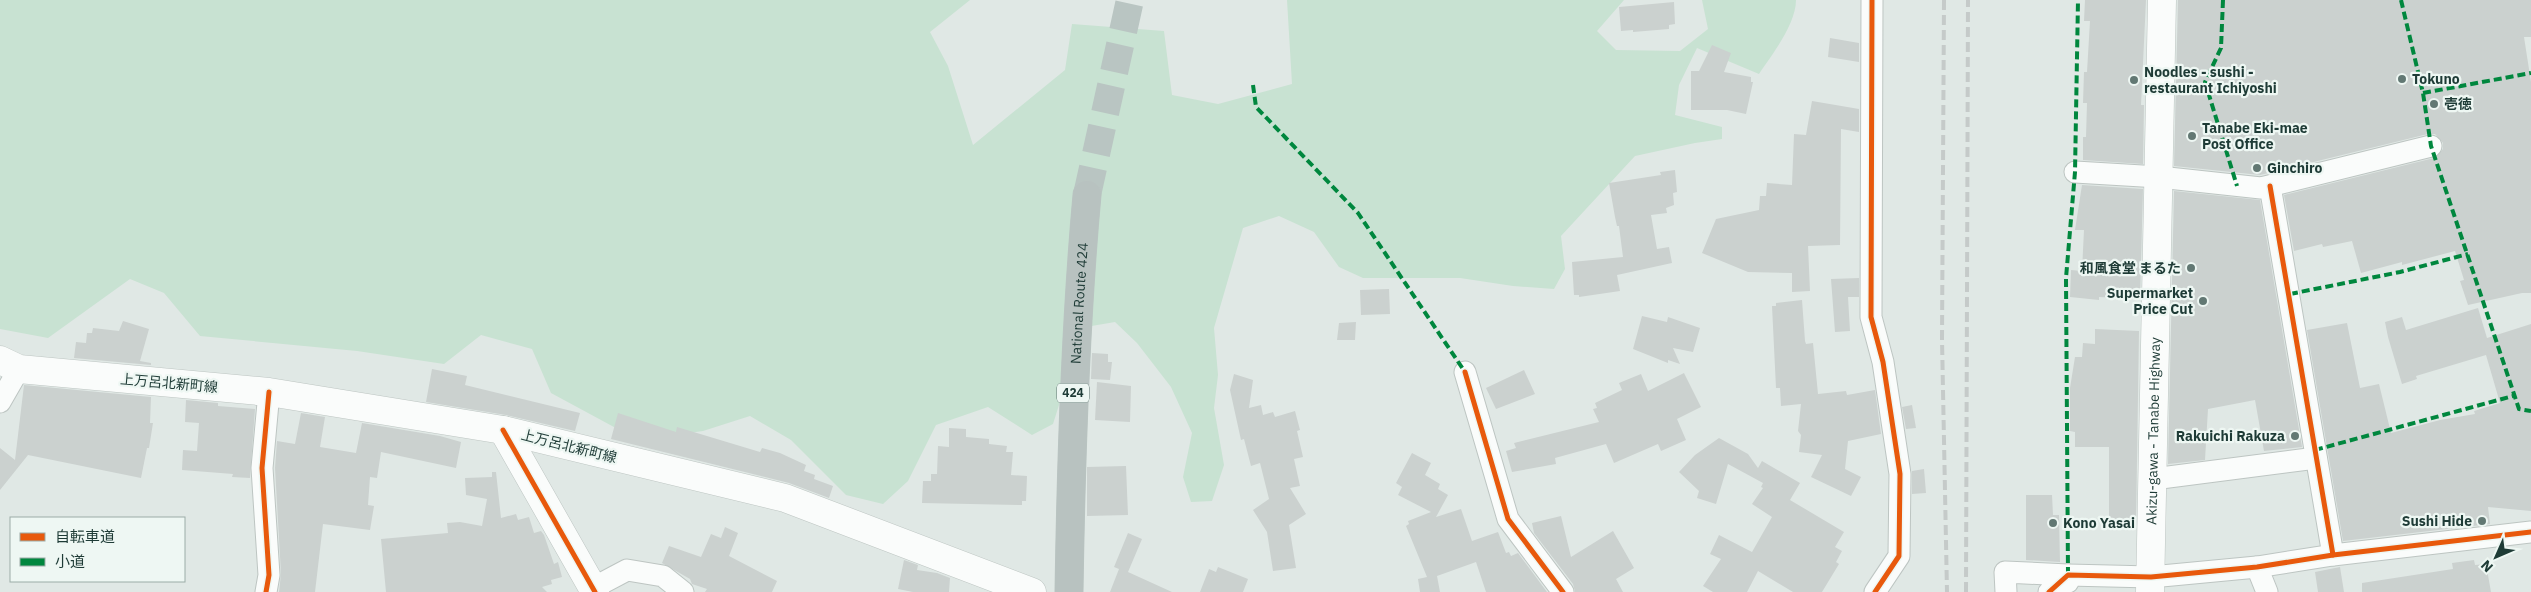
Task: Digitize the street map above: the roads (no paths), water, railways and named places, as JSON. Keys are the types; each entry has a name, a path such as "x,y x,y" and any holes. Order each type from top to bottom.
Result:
{"highway":[{"name":"National Route 424","path":"1069,592 1072,419 1079,285 1087,195"}],"main road":[{"name":"Akizu-gawa - Tanabe Highway","path":"2150,584 2162,0"},
{"name":"上万呂北新町線","path":"9,365 269,392 503,430 785,498 1032,592"},
{"path":"503,430 594,590"}],"street":[{"path":"1872,0 1871,317 1883,362 1900,474 1899,556 1875,592"},
{"path":"2075,172 2159,177 2261,188 2431,146"},
{"path":"2270,186 2333,555"},
{"path":"0,402 9,365"},
{"path":"1465,372 1508,520 1563,592"},
{"path":"266,592 269,575 262,468 269,392"},
{"path":"2153,479 2316,458"},
{"path":"2006,592 2005,572 2068,584 2150,584 2333,555 2531,532"},
{"path":"2257,568 2267,592"},
{"path":"594,590 627,570 663,576 683,592"},
{"path":"2049,592 2068,584"}],"tunnel":[{"path":"1087,195 1130,0"}],"railway":[{"path":"1944,0 1942,339 1947,592"},
{"path":"1966,592 1968,0"}],"place":[{"name":"Tokuno","path":"2402,79"},
{"name":"Noodles - sushi - restaurant Ichiyoshi","path":"2134,80"},
{"name":"壱徳","path":"2434,104"},
{"name":"Tanabe Eki-mae Post Office","path":"2192,136"},
{"name":"Ginchiro","path":"2257,168"},
{"name":"和風食堂 まるた","path":"2191,268"},
{"name":"Supermarket Price Cut","path":"2203,301"},
{"name":"Rakuichi Rakuza","path":"2295,436"},
{"name":"Sushi Hide","path":"2482,521"},
{"name":"Kono Yasai","path":"2053,523"}]}
